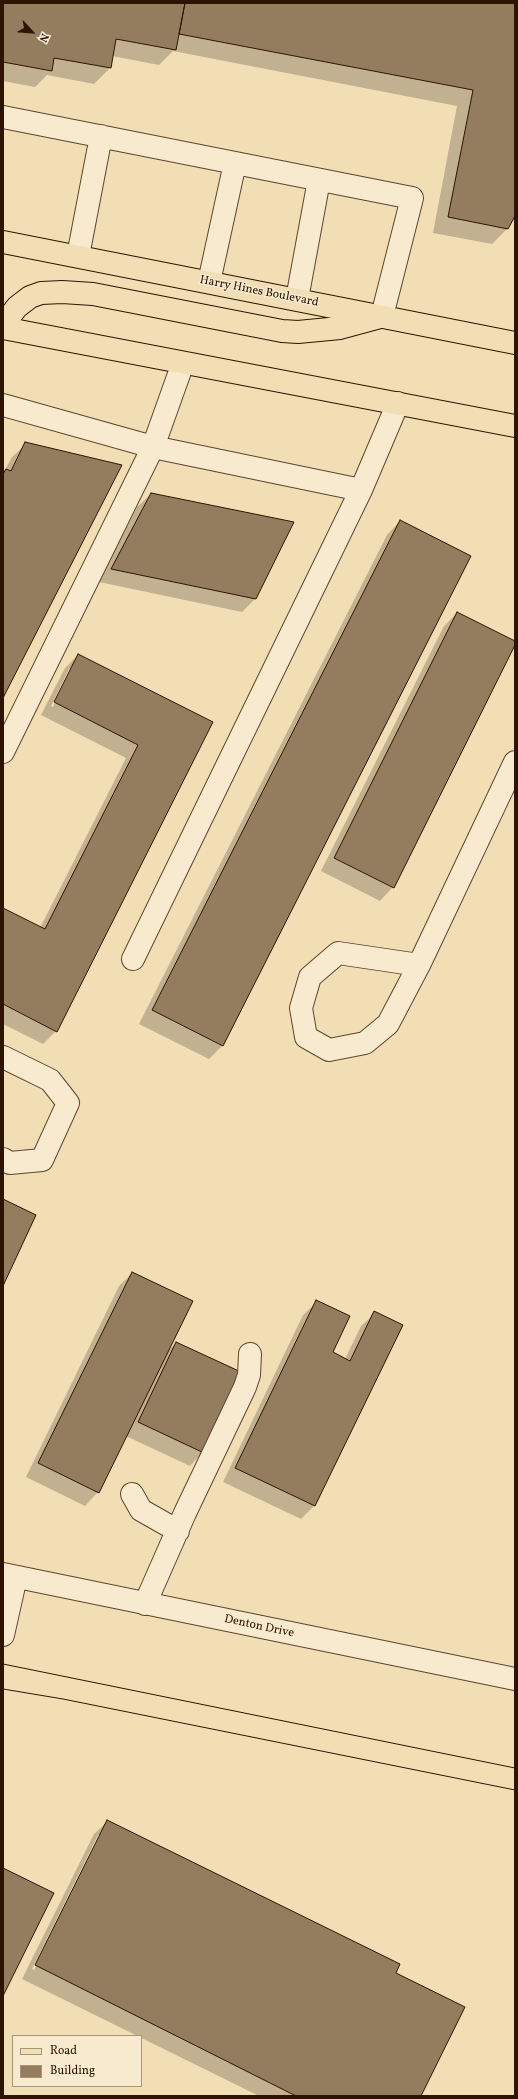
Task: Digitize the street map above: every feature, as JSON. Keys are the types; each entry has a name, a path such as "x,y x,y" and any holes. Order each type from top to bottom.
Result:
{"main road":[{"name":"Harry Hines Boulevard","path":"3,242 515,343"},
{"path":"382,316 340,328 298,332 282,331 93,294 62,292 41,293 30,297 17,307 3,327 515,426"}],"street":[{"path":"3,117 412,198 382,316"},
{"path":"78,256 101,136"},
{"path":"209,282 235,163"},
{"path":"297,299 319,180"},
{"path":"3,752 153,447 183,363"},
{"path":"133,959 360,490 398,404"},
{"path":"3,406 153,447 360,490"},
{"path":"419,965 338,953 310,977 301,1008 306,1037 329,1050 365,1043 388,1024 419,965 515,762"},
{"path":"3,1057 50,1080 68,1103 42,1160 10,1163 3,1159"},
{"path":"145,1604 245,1388 250,1374 250,1354"},
{"path":"132,1494 145,1513 178,1531"},
{"path":"3,1635 9,1576"},
{"name":"Denton Drive","path":"9,1576 515,1679"}],"building":[{"path":"3,3 185,3 176,50 116,39 111,68 54,58 52,71 3,62"},
{"path":"185,3 515,3 515,216 508,229 448,217 473,90 179,34"},
{"path":"25,442 122,465 3,698 3,474 6,469 11,471"},
{"path":"151,493 294,522 256,599 111,569"},
{"path":"400,520 471,556 223,1046 152,1010"},
{"path":"457,612 515,641 515,645 394,888 334,858"},
{"path":"78,654 213,722 57,1032 3,1004 3,908 45,929 138,745 54,702"},
{"path":"3,1199 36,1215 3,1286"},
{"path":"132,1272 193,1301 99,1493 38,1463"},
{"path":"316,1300 350,1316 333,1352 350,1361 374,1311 403,1325 315,1506 235,1468"},
{"path":"176,1342 241,1372 204,1453 138,1422"},
{"path":"107,1820 400,1964 396,1973 465,2007 421,2096 296,2096 35,1965"},
{"path":"3,1868 54,1893 3,1996"}],"tram line":[{"path":"3,1664 515,1768"},
{"path":"3,1689 63,1699 515,1790"}]}
